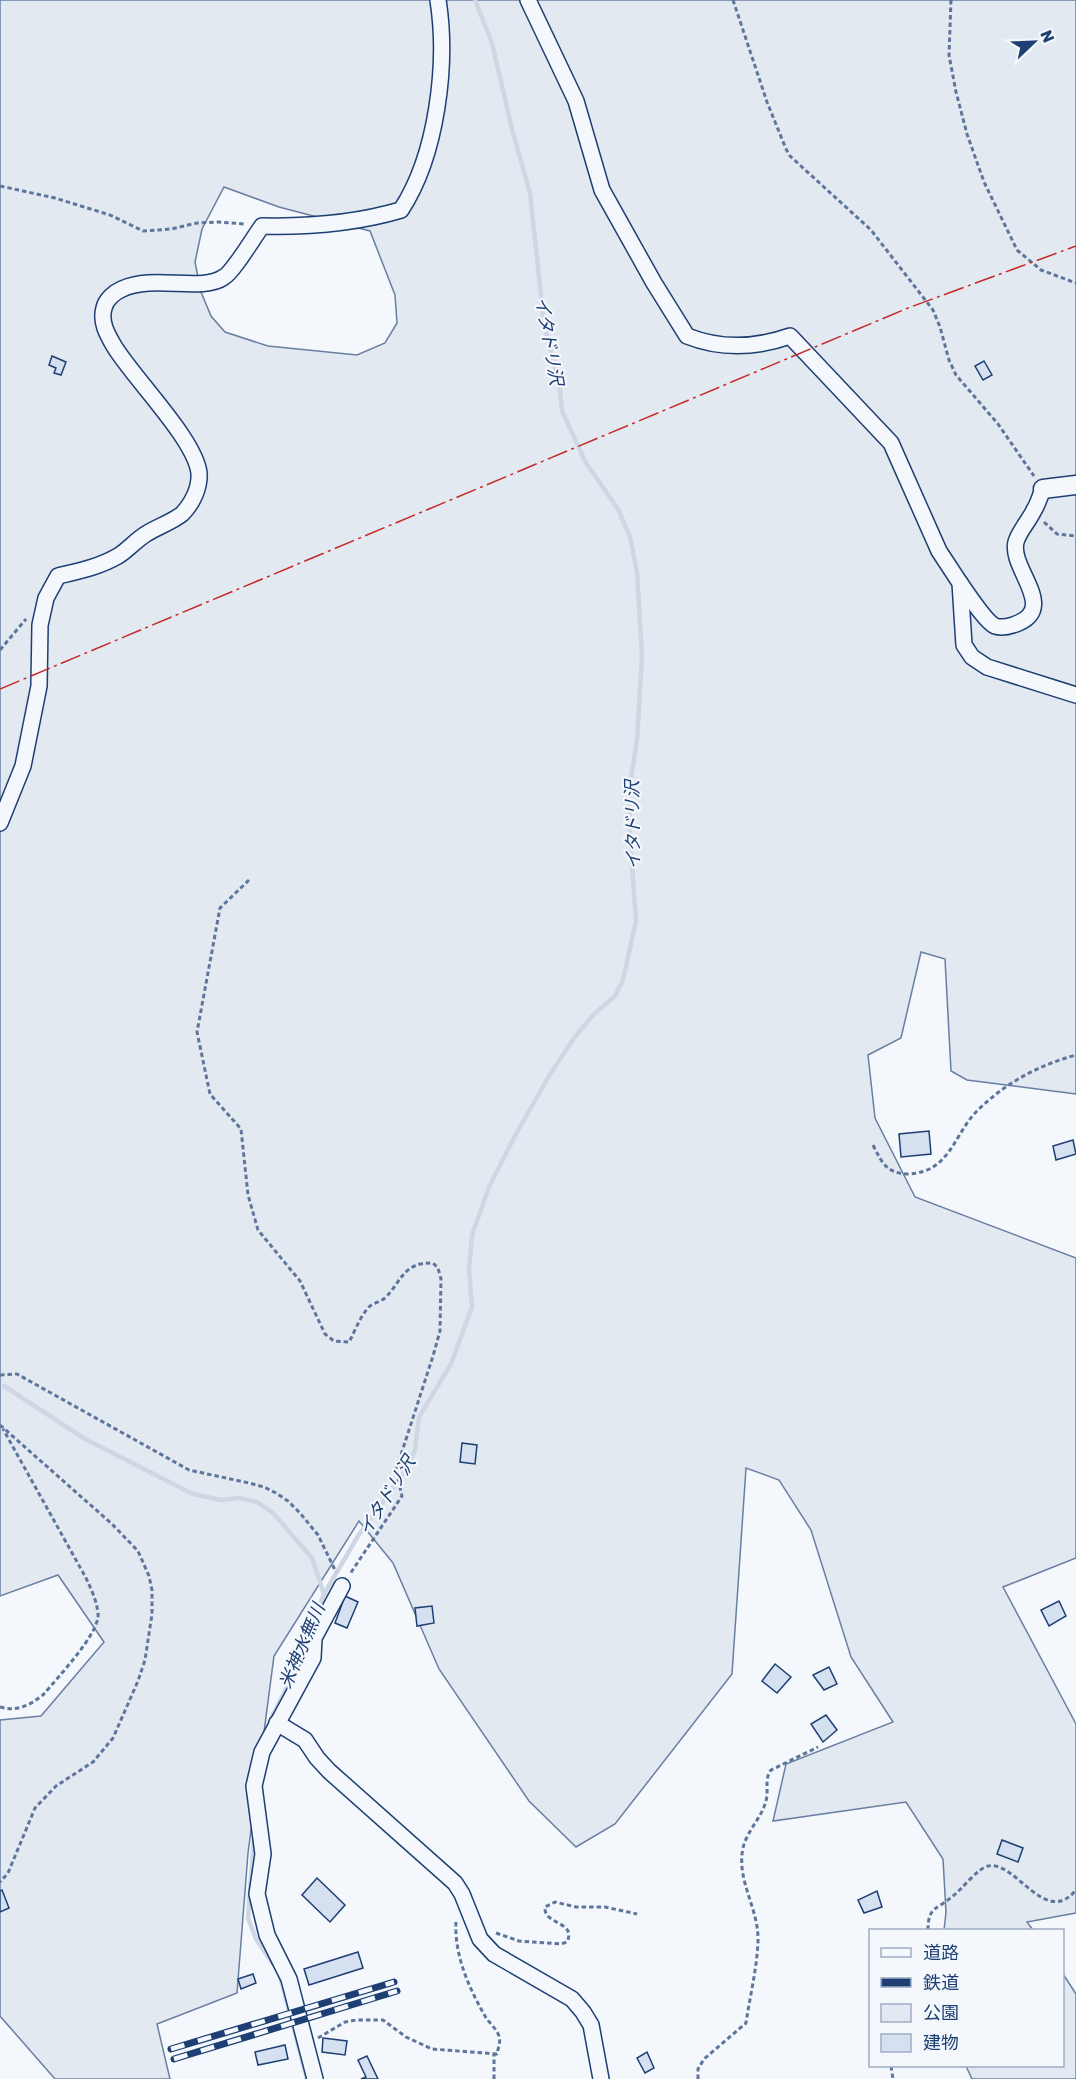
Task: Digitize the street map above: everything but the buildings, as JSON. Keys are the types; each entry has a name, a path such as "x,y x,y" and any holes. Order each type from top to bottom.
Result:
{"street":[{"path":"0,823 23,766 39,686 40,625 46,598 58,576 99,566 120,555 145,535 181,514 193,499 198,485 199,473 187,444 121,357 104,328 104,307 114,293 134,284 156,281 203,283 226,277 262,226 295,227 383,215 401,210 422,165 434,118 442,67 438,0"},
{"path":"528,0 576,101 602,190 654,283 687,336 722,346 771,343 790,336 891,443 939,551 960,584 987,620 995,626 1004,627 1023,621 1034,605 1033,594 1016,555 1016,542 1034,511 1043,489 1076,485"},
{"path":"960,584 964,645 972,657 987,668 1076,695"},
{"path":"315,2079 289,1978 267,1935 257,1894 263,1854 254,1786 262,1752 313,1658 314,1638 342,1586"},
{"path":"277,1723 305,1740 328,1771 455,1883 462,1894 480,1939 494,1954 572,1999 591,2025 601,2079"}],"path":[{"path":"733,0 766,102 786,149 798,164 871,230 933,310 956,375 998,424 1043,489"},
{"path":"951,0 950,54 956,92 967,135 984,182 1017,250 1041,270 1076,283"},
{"path":"0,186 55,198 110,214 143,231 219,222 262,226"},
{"path":"1034,511 1057,534 1076,536"},
{"path":"249,880 220,908 197,1032 210,1094 241,1129 248,1195 258,1230 300,1281 325,1334 334,1341 349,1342 369,1307 384,1299 401,1276 413,1267 423,1263 433,1263 438,1268 441,1288 440,1331 396,1470 402,1496 342,1586"},
{"path":"873,1145 883,1165 899,1174 915,1173 931,1168 943,1159 957,1142 966,1124 978,1110 1016,1080 1051,1062 1076,1055"},
{"path":"0,1375 17,1374 189,1470 249,1483 276,1493 288,1501 310,1524 322,1542 333,1566"},
{"path":"0,1707 22,1708 44,1694 94,1632 98,1614 86,1578 1,1426"},
{"path":"0,1882 8,1873 35,1808 56,1786 93,1762 113,1738 145,1660 152,1602 149,1576 138,1551 112,1524 1,1426"},
{"path":"698,2079 698,2069 704,2059 746,2023 758,1940 757,1925 742,1866 742,1852 748,1834 766,1799 767,1775 771,1770 818,1747"},
{"path":"928,1929 928,1917 932,1911 952,1898 980,1870 988,1866 995,1866 1012,1875 1038,1895 1053,1902 1067,1899 1076,1890"},
{"path":"494,1932 519,1941 561,1944 567,1942 568,1931 564,1926 547,1917 544,1912 545,1907 555,1902 576,1907 605,1907 637,1914"},
{"path":"306,2043 345,2022 356,2019 383,2020 405,2037 432,2049 497,2054 500,2042 498,2035 486,2019 467,1979 457,1948 456,1918"},
{"path":"494,2054 494,2079"}],"green space":[{"path":"0,0 1076,0 1076,1094 967,1080 951,1071 945,959 921,952 901,1038 868,1055 875,1118 915,1197 1076,1258 1076,1558 1003,1587 1076,1724 1076,1913 1027,1922 1032,1929 944,1929 946,1912 943,1859 906,1802 773,1821 786,1764 893,1722 851,1657 811,1530 779,1480 746,1468 732,1674 615,1824 576,1847 529,1801 439,1669 393,1563 359,1521 274,1656 248,1853 237,1993 157,2024 170,2079 55,2079 0,2016 0,1720 41,1716 104,1642 58,1575 0,1596","holes":["224,187 279,207 370,231 395,295 397,323 385,343 357,355 268,346 225,332 211,316 201,292 195,262 202,229"]},
{"path":"1064,1976 1076,1994 1076,2079 972,2079 966,2067 1064,2067"}],"waterway":[{"name":"イタドリ沢","path":"269,1723 285,1691 324,1594 358,1536 404,1473 415,1450 419,1417 451,1364 472,1307 469,1270 472,1235 489,1187 549,1076 574,1038 593,1015 615,996 623,980 636,921 629,791 637,740 642,656 637,572 630,537 618,509 586,463 562,411 559,382 544,324 530,193 492,43 475,0"},
{"name":"米神水無川","path":"4,1386 85,1439 193,1494 221,1500 240,1498 257,1502 273,1513 312,1558 324,1594"},
{"name":"米神水無川","path":"254,1838 248,1918 256,1939 273,1964"},
{"name":"米神水無川","path":"280,1976 307,2079"}],"railway":[{"path":"171,2049 394,1982"},
{"path":"174,2059 397,1991"}],"power":[{"path":"0,689 908,308 1076,246"}]}
